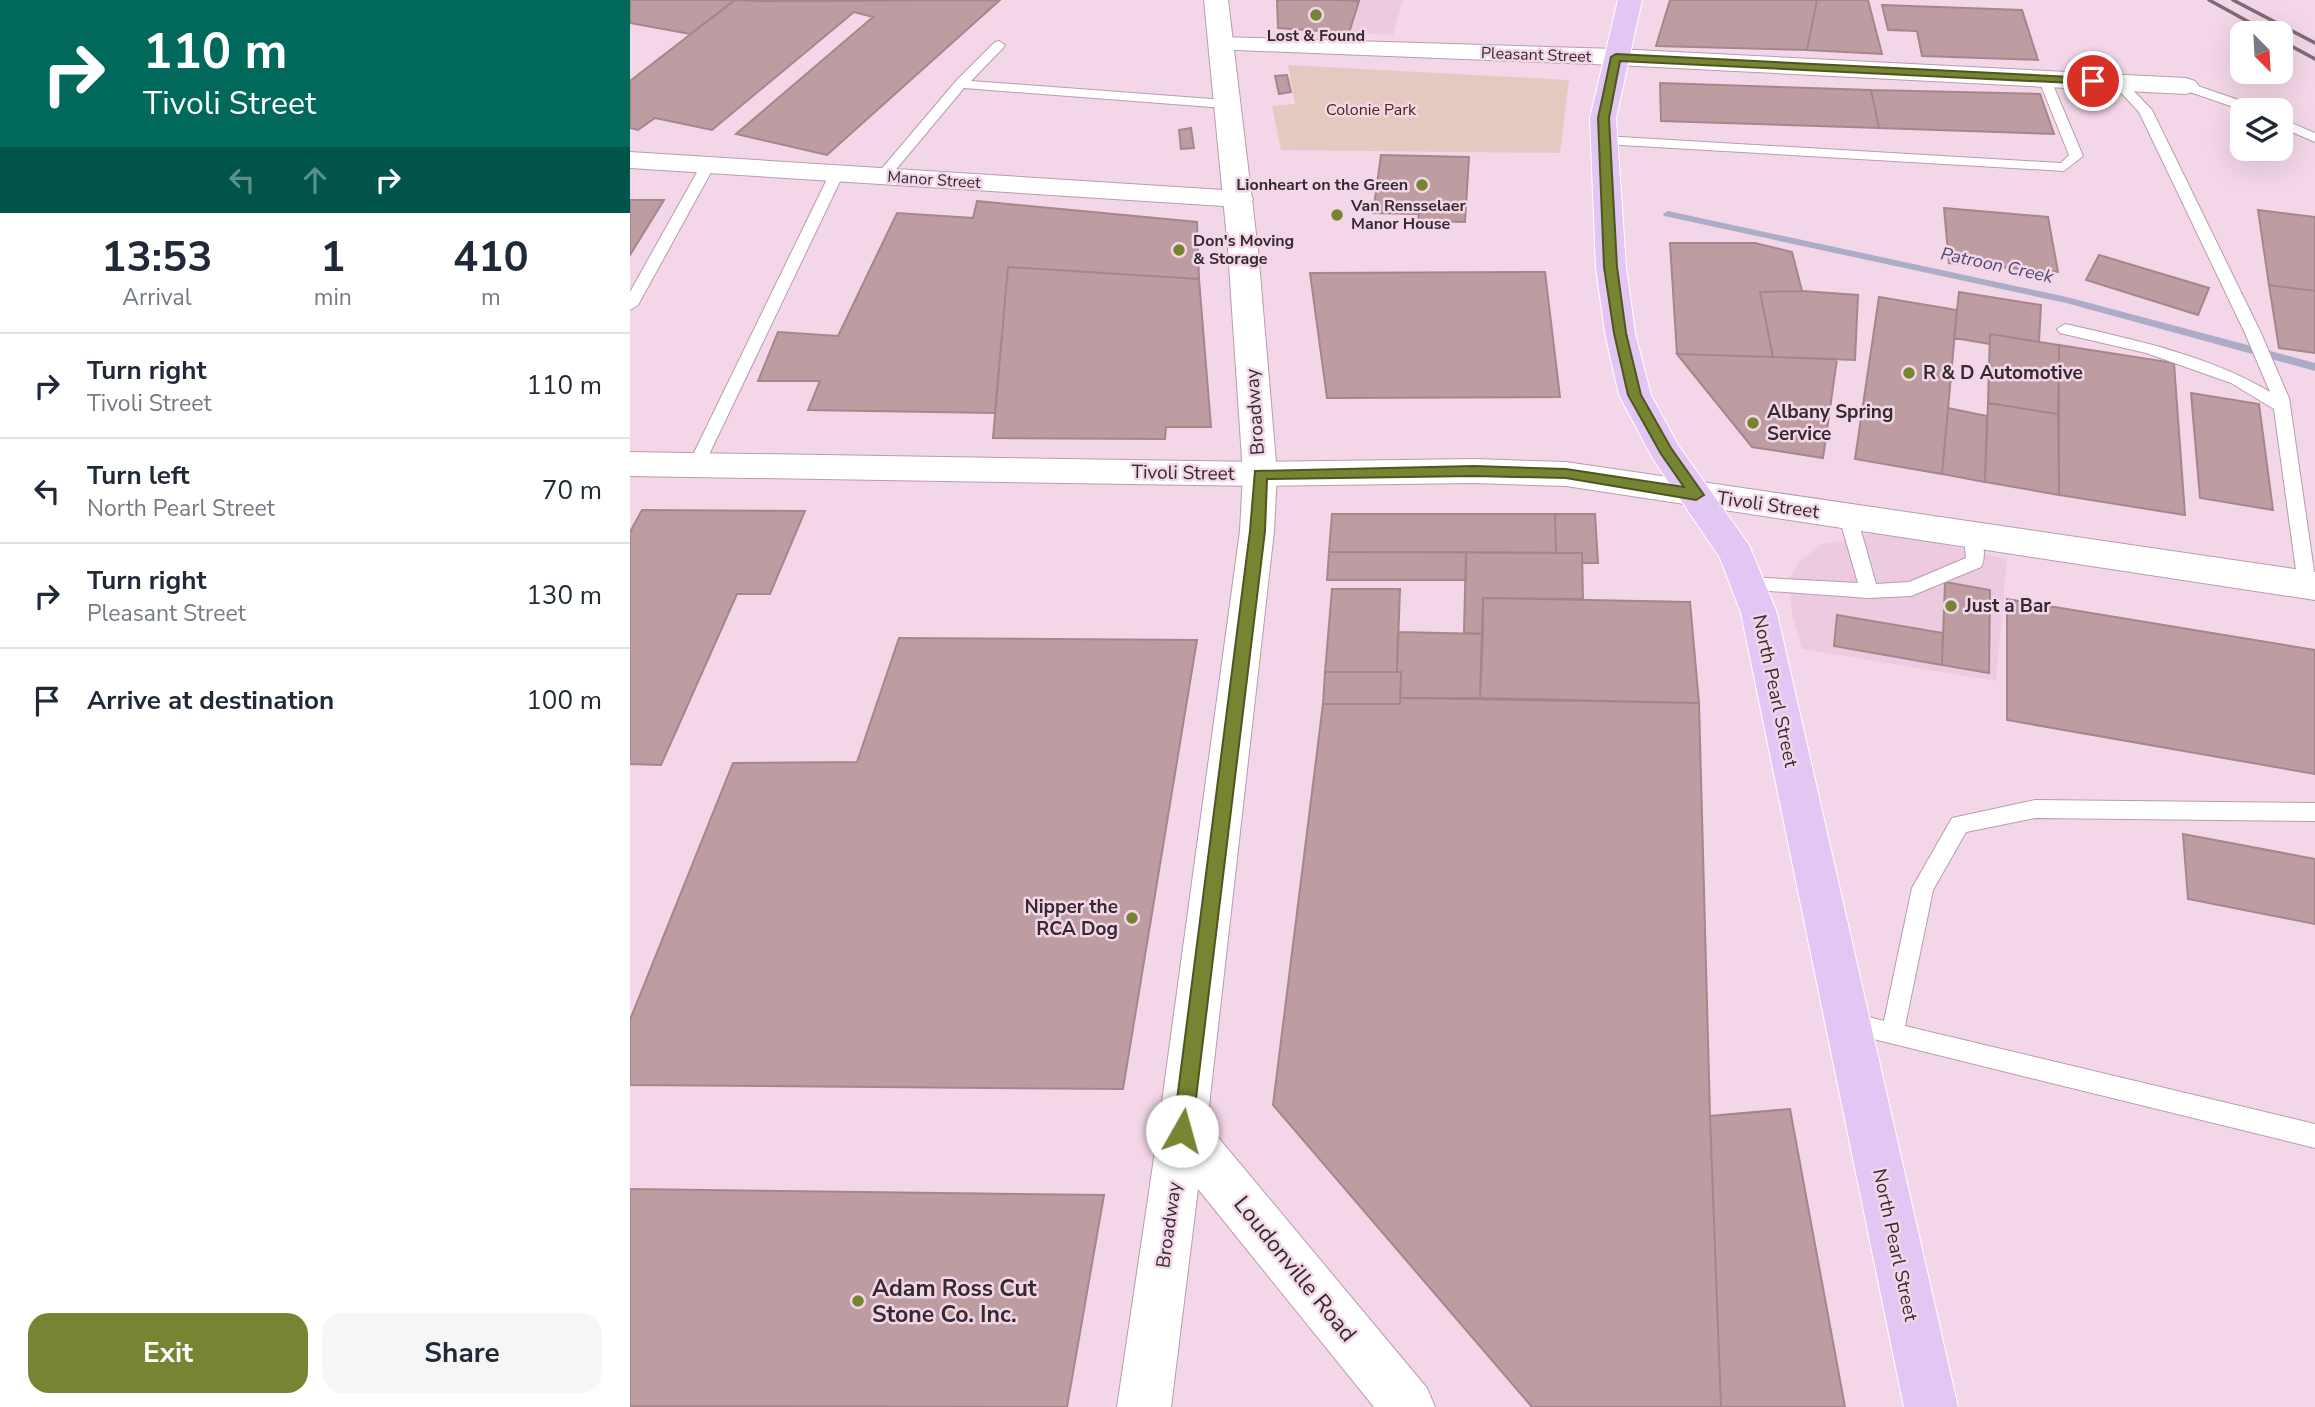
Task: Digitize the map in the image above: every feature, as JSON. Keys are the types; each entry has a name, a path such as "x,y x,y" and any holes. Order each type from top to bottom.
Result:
{"main road":[{"name":"North Pearl Street","path":"1630,0 1603,118 1611,267 1620,333 1635,395 1665,451 1736,554 1759,614 1931,1407"}],"street":[{"name":"Broadway","path":"1144,1407 1182,1131 1257,531 1260,474 1239,199 1225,104 1216,0"},
{"name":"Pleasant Street","path":"1221,44 1616,57 2186,86"},
{"name":"Manor Street","path":"630,160 1239,199"},
{"name":"Tivoli Street","path":"630,464 1260,474 1474,471 1566,474 2311,586"},
{"name":"Loudonville Road","path":"1182,1131 1408,1407"}],"lane":[{"path":"883,176 961,84 999,45"},
{"path":"1604,140 2064,167 2076,156 2044,78"},
{"path":"2117,82 2145,110 2252,331 2282,402 2311,586"},
{"path":"961,84 1225,104"},
{"path":"2186,86 2230,102"},
{"path":"2293,128 2315,138"},
{"path":"630,305 708,165"},
{"path":"696,465 837,173"},
{"path":"2065,329 2150,349 2237,379 2282,402"},
{"path":"1848,517 1869,591"},
{"path":"1748,584 1869,591 1911,589 1975,562 1973,536"},
{"path":"1892,1034 1923,888 1959,824 2035,809 2315,813"},
{"path":"1847,1023 2315,1136"}],"shaded area":[{"path":"1277,0 1403,0 1393,35 1278,28"},
{"path":"1884,531 2007,559 1996,681 1802,649 1792,613 1788,580 1799,562 1822,544"}],"green space":[{"name":"Colonie Park","path":"1288,65 1569,80 1560,153 1281,150 1272,106 1295,104"}],"building":[{"path":"630,0 735,0 690,34 630,23"},
{"path":"735,0 1000,0 827,155 736,134 873,17 854,12 712,130 655,118 638,130 630,128 630,81"},
{"name":"Lost & Found","path":"1277,0 1359,1 1349,33 1278,28"},
{"path":"1670,0 1817,0 1807,50 1656,46"},
{"path":"1817,0 1868,0 1882,54 1807,50"},
{"path":"1882,5 2022,10 2038,60 1922,56 1917,31 1888,30"},
{"path":"1287,75 1291,92 1279,94 1275,76"},
{"path":"1660,83 1871,90 1879,128 1661,121"},
{"path":"1871,90 2040,94 2054,134 1879,128"},
{"path":"1191,128 1194,148 1181,149 1179,130"},
{"name":"Lionheart on the Green","path":"1381,155 1469,157 1465,222 1418,221 1419,214 1373,213"},
{"path":"630,200 664,200 630,255"},
{"path":"977,201 1197,222 1199,279 1008,267 995,413 808,410 820,381 758,381 778,332 838,336 897,213 973,218"},
{"path":"1944,208 2048,217 2058,272 1949,263"},
{"path":"2258,210 2315,217 2315,291 2269,285"},
{"path":"1670,243 1755,243 1792,252 1802,291 1760,292 1773,357 1677,354"},
{"path":"2099,255 2209,288 2198,315 2086,280"},
{"path":"1008,267 1199,279 1211,427 1166,427 1165,439 993,438"},
{"path":"1545,272 1560,397 1327,398 1310,273"},
{"path":"2269,285 2315,291 2315,353 2279,348"},
{"path":"1802,291 1858,295 1855,360 1773,357 1760,292"},
{"path":"1959,292 2041,305 2039,342 1990,334 1990,344 1954,338"},
{"name":"R & D Automotive","path":"1879,297 1957,310 1942,474 1855,459"},
{"path":"1990,334 2059,345 2058,414 1988,403"},
{"path":"2059,345 2174,363 2185,515 2059,495"},
{"path":"1677,354 1837,359 1823,458 1752,447"},
{"path":"2191,393 2259,404 2273,510 2200,498"},
{"path":"1988,403 2058,414 2059,495 1985,482"},
{"path":"1948,408 1987,416 1985,482 1942,474"},
{"path":"642,510 805,511 770,594 737,594 661,765 630,764 630,532"},
{"path":"1332,514 1555,514 1556,553 1329,552"},
{"path":"1555,514 1595,514 1598,563 1582,563 1582,553 1556,553"},
{"path":"1329,552 1466,552 1466,580 1327,580"},
{"path":"1466,552 1582,553 1583,599 1483,598 1483,634 1464,633"},
{"path":"1945,582 1990,590 1989,673 1942,665"},
{"path":"1332,589 1400,589 1397,672 1325,672"},
{"path":"1483,598 1690,602 1699,703 1480,698"},
{"path":"2007,599 2315,650 2315,774 2007,720"},
{"path":"1837,615 1943,633 1942,665 1834,646"},
{"path":"1398,632 1483,634 1480,698 1400,698 1401,672 1397,672"},
{"path":"899,638 1197,640 1123,1089 630,1085 630,1020 733,763 857,762"},
{"path":"1325,672 1401,672 1400,704 1323,704"},
{"path":"1400,698 1699,703 1721,1407 1532,1407 1273,1105 1323,704 1400,704"},
{"path":"2183,834 2315,859 2315,924 2188,899"},
{"path":"1790,1109 1845,1407 1721,1407 1710,1116"},
{"name":"Adam Ross Cut Stone Co. Inc.","path":"630,1189 1104,1195 1067,1407 630,1406"}],"waterway":[{"name":"Patroon Creek","path":"1668,214 2067,300 2315,367"}],"railway":[{"path":"2209,0 2247,21"},
{"path":"2233,0 2315,43"},
{"path":"2293,47 2315,59"}],"place":[{"name":"Lost & Found","path":"1316,15"},
{"name":"Lionheart on the Green","path":"1422,185"},
{"name":"Van Rensselaer Manor House","path":"1337,215"},
{"name":"Don's Moving & Storage","path":"1179,250"},
{"name":"R & D Automotive","path":"1909,373"},
{"name":"Albany Spring Service","path":"1753,423"},
{"name":"Just a Bar","path":"1951,606"},
{"name":"Nipper the RCA Dog","path":"1132,918"},
{"name":"Adam Ross Cut Stone Co. Inc.","path":"858,1301"}],"route":[{"path":"1182,1131 1257,531 1260,474 1474,471 1566,474 1696,495 1665,451 1635,395 1620,333 1611,267 1603,118 1616,57 2093,81"}]}
